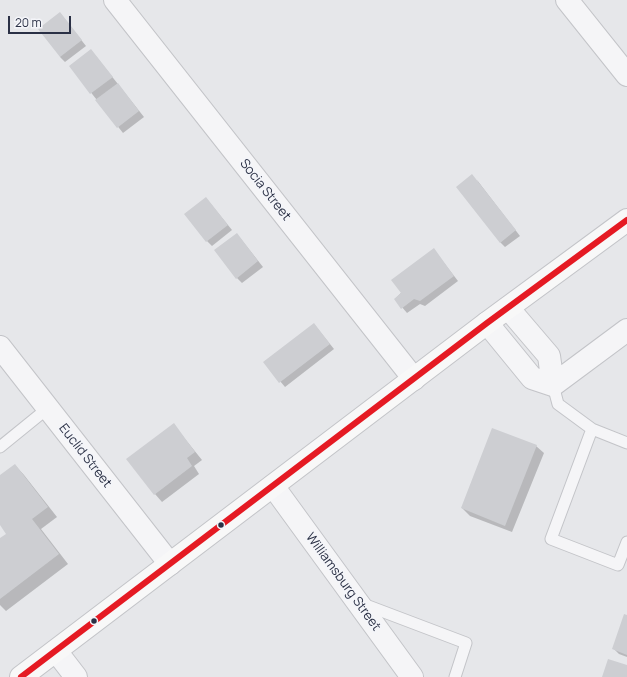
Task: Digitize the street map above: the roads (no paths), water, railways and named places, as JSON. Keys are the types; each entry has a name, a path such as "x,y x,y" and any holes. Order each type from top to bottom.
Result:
{"main road":[{"path":"21,677 487,323 627,220"}],"street":[{"name":"Socia Street","path":"115,0 414,379"},
{"path":"567,0 627,75"},
{"path":"508,308 549,356 554,385"},
{"path":"487,323 532,378 554,385"},
{"path":"554,385 627,330"},
{"name":"Euclid Street","path":"0,348 170,564"},
{"name":"Williamsburg Street","path":"273,486 412,677"},
{"path":"56,651 76,677"}],"lane":[{"path":"554,385 558,404 592,429 627,443"},
{"path":"0,448 48,408"},
{"path":"592,429 551,539 618,566 627,542"},
{"path":"357,602 466,643 455,677"}]}
